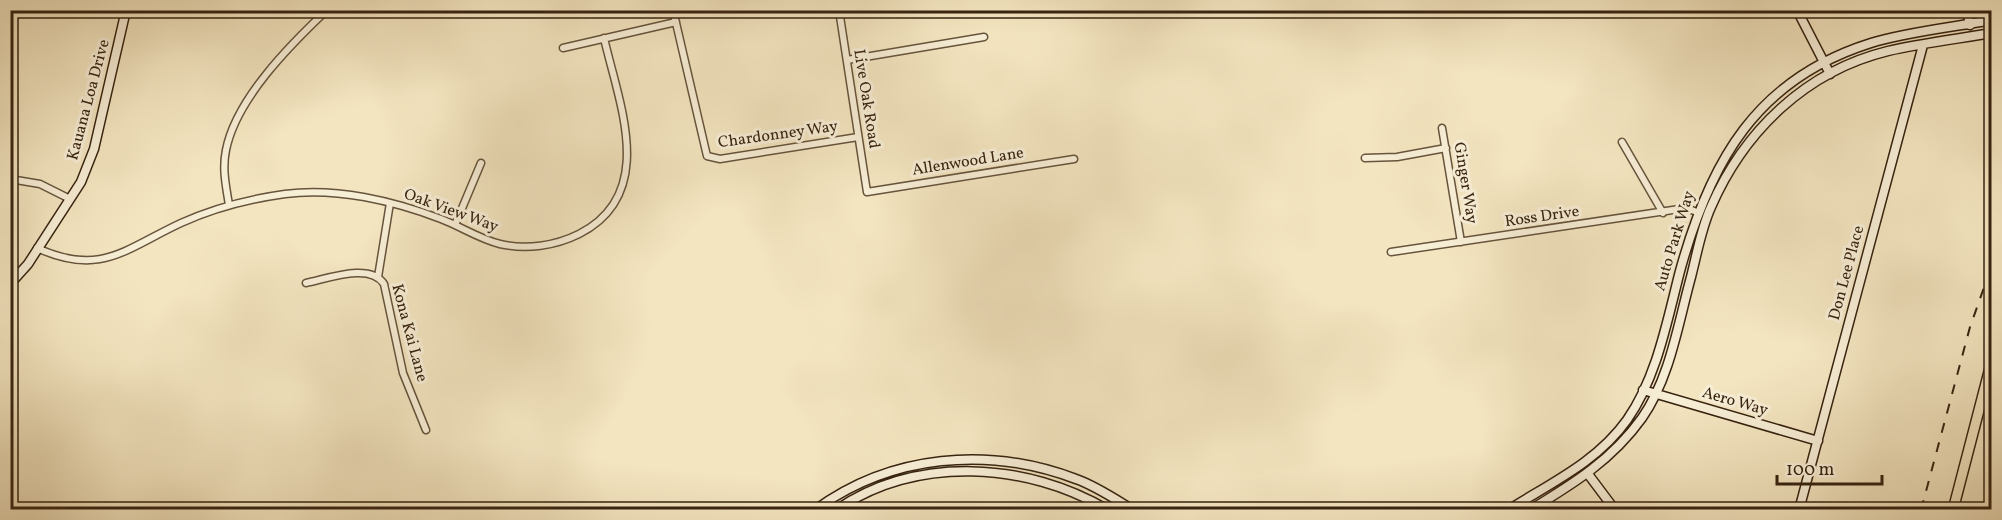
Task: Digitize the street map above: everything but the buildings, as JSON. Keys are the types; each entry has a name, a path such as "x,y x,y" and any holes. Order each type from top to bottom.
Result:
{"main road":[{"name":"Kauana Loa Drive","path":"10,284 28,264 70,200 94,149 126,10"},
{"path":"1797,10 1830,74"},
{"path":"1967,10 1970,25"},
{"name":"Auto Park Way","path":"1508,510 1572,471 1605,445 1627,420 1644,390 1654,365 1698,212 1724,157 1752,119 1786,87 1824,63 1872,42 1992,20"},
{"name":"Auto Park Way","path":"1530,510 1588,474 1625,439 1642,417 1655,395 1671,353 1710,209 1730,170 1754,134 1769,118 1802,90 1830,74 1873,55 1992,33"},
{"name":"Don Lee Place","path":"1799,510 1923,45"},
{"path":"1953,510 1992,360"},
{"name":"Aero Way","path":"1644,390 1818,441"},
{"path":"815,510 850,488 877,476 920,464 961,458 1004,460 1046,468 1079,479 1133,510"},
{"path":"836,510 869,492 906,480 968,471 1022,475 1045,481 1087,497 1108,510"},
{"path":"1588,474 1615,510"}],"street":[{"path":"230,205 224,171 231,130 271,70 327,10"},
{"name":"Chardonney Way","path":"673,10 707,156 720,159 858,138"},
{"name":"Live Oak Road","path":"838,10 867,192"},
{"path":"562,48 676,22"},
{"path":"847,60 984,37"},
{"name":"Oak View Way","path":"37,248 59,258 88,262 116,256 182,223 230,205 288,194 333,194 390,203 455,225 496,243 515,247 539,246 581,232 591,227 608,212 620,194 628,159 628,140 604,38"},
{"name":"Ginger Way","path":"1442,128 1461,242"},
{"path":"1622,142 1663,213"},
{"path":"1365,158 1397,157 1446,148"},
{"name":"Allenwood Lane","path":"867,192 1074,159"},
{"path":"455,225 482,163"},
{"path":"10,179 40,184 70,200"},
{"name":"Kona Kai Lane","path":"378,277 390,203"},
{"name":"Ross Drive","path":"1390,252 1686,208 1698,212"},
{"name":"Kona Kai Lane","path":"306,283 365,273 378,277 384,284 403,373 426,430"}],"railway":[{"path":"1921,510 1970,327 1992,265"}]}
